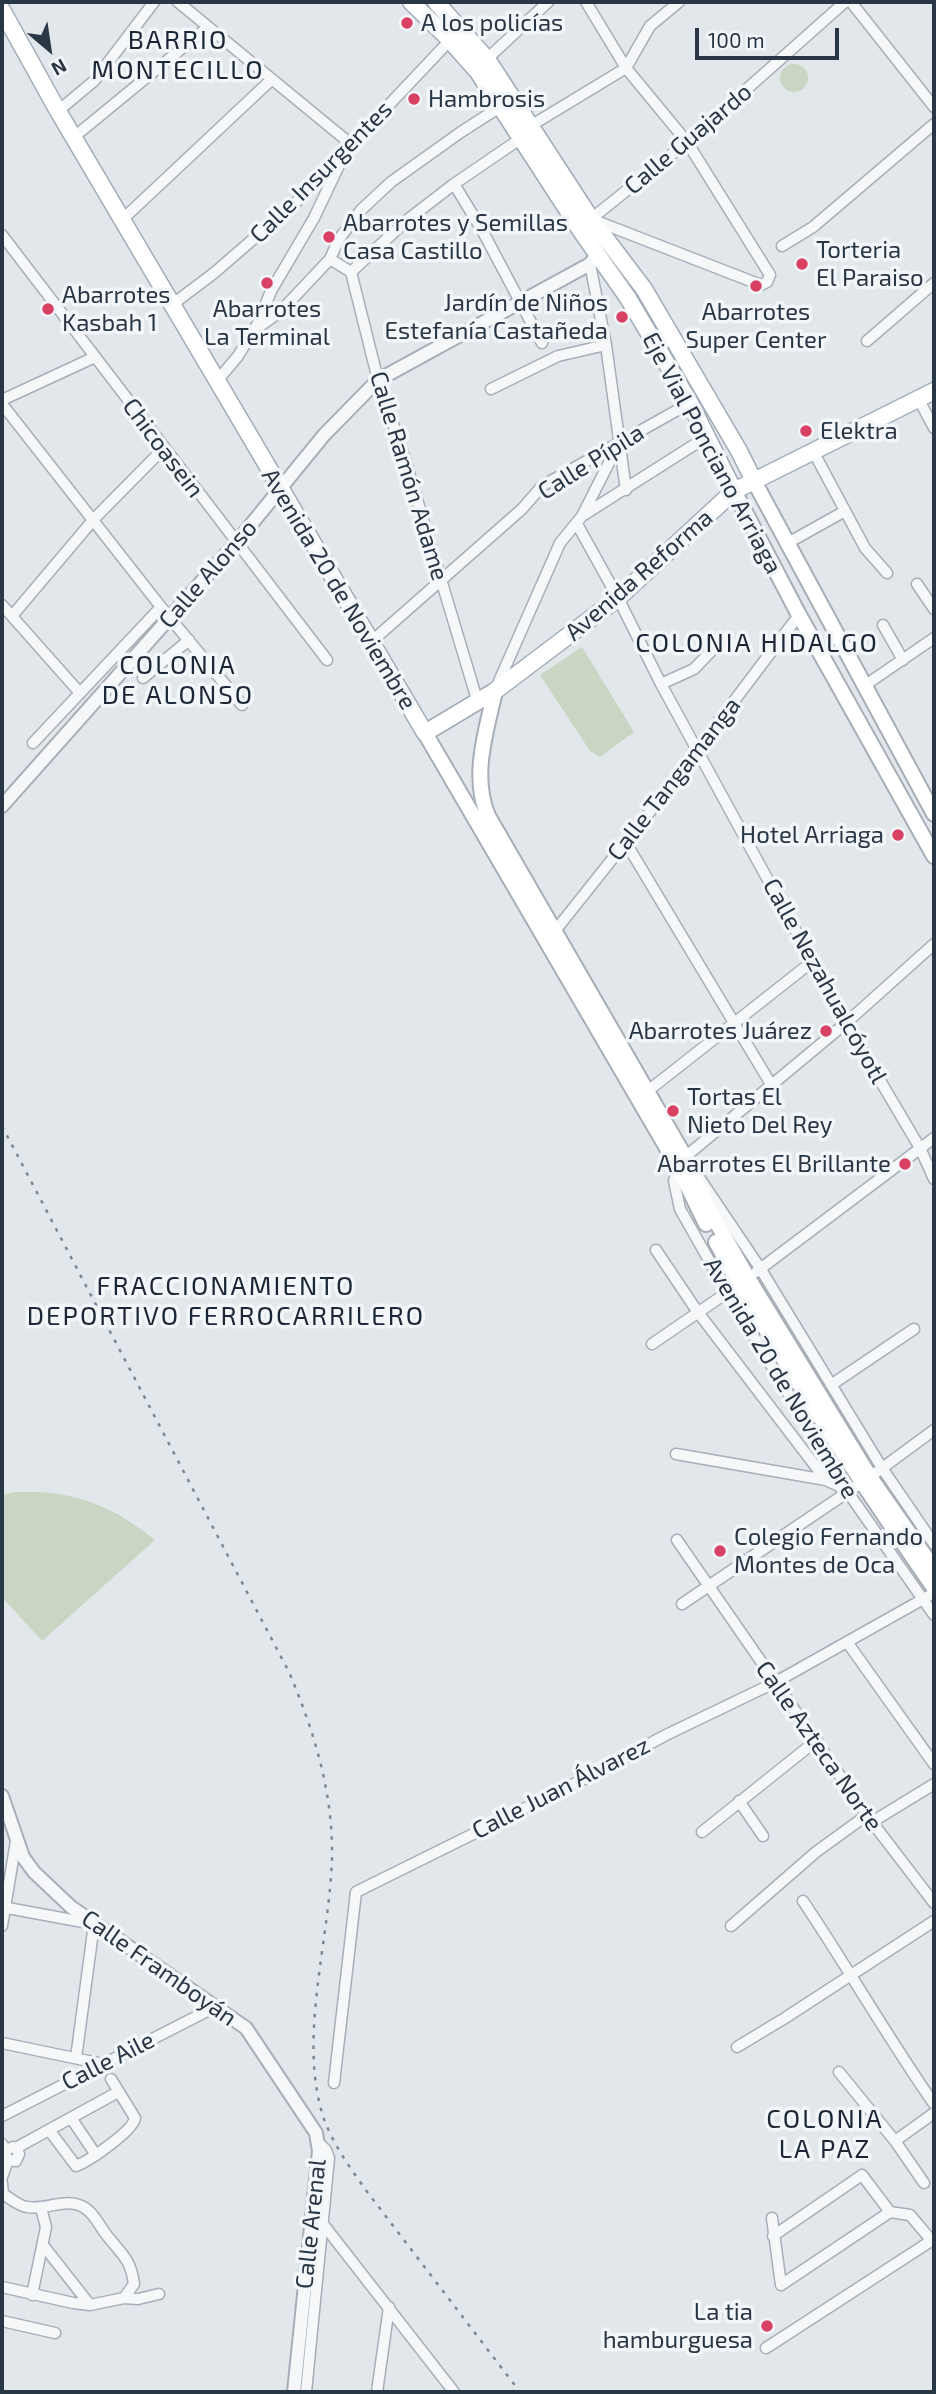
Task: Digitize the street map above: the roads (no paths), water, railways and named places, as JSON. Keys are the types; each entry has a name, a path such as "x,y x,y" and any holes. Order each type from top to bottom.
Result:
{"main road":[{"name":"Eje Vial Ponciano Arriaga","path":"411,2 487,59 592,219 644,289 739,451 786,544 934,814"},
{"name":"Eje Vial Ponciano Arriaga","path":"436,2 594,260 628,298 690,403 799,615 934,856"},
{"name":"Avenida 20 de Noviembre","path":"2,10 58,111 280,490 685,1165 738,1285 934,1569"},
{"name":"Avenida Reforma","path":"425,733 478,703 618,598 734,491 934,391"},
{"name":"Avenida 20 de Noviembre","path":"495,691 480,767 480,790 488,816 550,936"},
{"name":"Avenida 20 de Noviembre","path":"871,1476 934,1591"}],"street":[{"path":"58,111 94,82 154,2"},
{"path":"178,2 349,148 314,218 271,291 252,332 238,356 217,381"},
{"path":"487,59 548,2"},
{"path":"586,2 626,68 687,142 770,275 767,282 761,285 592,219"},
{"path":"532,125 626,68 650,26 679,2"},
{"name":"Calle Guajardo","path":"592,219 687,142 845,2"},
{"path":"851,2 934,107"},
{"path":"74,137 208,27"},
{"name":"Calle Insurgentes","path":"173,304 214,273 302,197 454,35"},
{"path":"123,219 271,80"},
{"path":"252,332 281,311 330,259 339,239 361,210 391,182 500,107"},
{"path":"782,246 813,228 934,124"},
{"path":"330,259 352,272 406,221 453,184 520,139"},
{"path":"453,184 542,343"},
{"name":"Chicoasein","path":"2,235 163,449 327,660"},
{"path":"594,260 626,490"},
{"name":"Calle Alonso","path":"2,806 236,543 324,435 378,380 594,260"},
{"name":"Calle Ramón Adame","path":"352,272 378,380 442,578 478,703"},
{"path":"867,341 934,282"},
{"path":"491,389 558,356 606,345"},
{"path":"95,357 2,402 161,607 242,705"},
{"path":"919,400 934,428"},
{"name":"Calle Pípila","path":"372,641 522,509 542,486 690,403"},
{"path":"579,520 708,436"},
{"path":"495,691 560,543 579,520 619,442"},
{"path":"12,616 94,519 163,449"},
{"path":"813,451 865,548 887,573"},
{"path":"786,544 845,511"},
{"name":"Calle Nezahualcóyotl","path":"579,520 661,684 846,1023 920,1148 934,1179"},
{"path":"918,584 934,609"},
{"path":"2,605 80,693"},
{"name":"Calle Alonso","path":"33,743 161,607"},
{"name":"Calle Tangamanga","path":"550,936 626,843 799,615"},
{"path":"883,625 903,660"},
{"path":"864,686 934,638"},
{"path":"143,678 189,639"},
{"path":"661,684 694,669 719,644"},
{"path":"626,843 772,1086"},
{"path":"685,1165 934,944"},
{"path":"643,1095 813,961"},
{"path":"652,1344 738,1285 934,1138"},
{"name":"Avenida 20 de Noviembre","path":"685,1165 711,1193 831,1385 871,1476 934,1544"},
{"path":"656,1250 697,1311 826,1480"},
{"name":"Avenida 20 de Noviembre","path":"738,1285 847,1491 934,1615"},
{"path":"831,1385 914,1329"},
{"path":"682,1604 934,1430"},
{"path":"676,1454 826,1480 847,1491"},
{"name":"Calle Azteca Norte","path":"677,1540 870,1819 934,1903"},
{"name":"Calle Juan Álvarez","path":"334,2083 356,1892 774,1683 934,1591"},
{"path":"847,1642 934,1764"},
{"path":"702,1832 817,1740"},
{"path":"731,1926 816,1852 934,1784"},
{"name":"Calle Framboyán","path":"2,1796 23,1857 34,1872 71,1907 94,1924 235,2019 257,2041 310,2124 318,2142"},
{"path":"739,1801 763,1836"},
{"path":"2,1926 16,1840"},
{"path":"803,1900 934,2104"},
{"path":"3,1908 94,1924 76,2058"},
{"path":"737,2047 934,1922"},
{"name":"Calle Aile","path":"2,2116 215,2007"},
{"path":"2,2043 103,2064"},
{"path":"839,2072 895,2141 924,2183"},
{"path":"49,2130 76,2166 96,2155 135,2123 111,2079"},
{"path":"2,2177 8,2151 118,2092"},
{"path":"895,2141 934,2113"},
{"path":"71,2118 96,2155"},
{"name":"Calle Arenal","path":"306,2392 329,2158 318,2142"},
{"name":"Calle Arenal","path":"294,2392 318,2142"},
{"path":"773,2236 862,2175 890,2212"},
{"path":"2,2191 25,2207 41,2208 56,2203 83,2206 94,2215 105,2234 132,2264 134,2284 124,2298"},
{"path":"33,2295 46,2227 41,2208"},
{"path":"766,2348 933,2240 909,2215 890,2212 781,2285 772,2218"},
{"path":"323,2224 452,2392"},
{"path":"43,2245 90,2305"},
{"path":"2,2287 90,2305 159,2294"},
{"path":"377,2392 389,2307"},
{"path":"2,2321 55,2333"}],"railway":[{"path":"2,1126 289,1672 314,1739 329,1809 332,1857 317,1988 314,2054 316,2086 331,2136 365,2189 520,2392"}],"place":[{"name":"A los policías","path":"407,23"},
{"name":"Hambrosis","path":"414,99"},
{"name":"Abarrotes y Semillas Casa Castillo","path":"329,237"},
{"name":"Torteria El Paraiso","path":"802,264"},
{"name":"Abarrotes La Terminal","path":"267,283"},
{"name":"Abarrotes Super Center","path":"756,286"},
{"name":"Abarrotes Kasbah 1","path":"48,309"},
{"name":"Jardín de Niños Estefanía Castañeda","path":"622,317"},
{"name":"Elektra","path":"806,431"},
{"name":"Hotel Arriaga","path":"898,835"},
{"name":"Abarrotes Juárez","path":"826,1031"},
{"name":"Tortas El Nieto Del Rey","path":"673,1111"},
{"name":"Abarrotes El Brillante","path":"905,1164"},
{"name":"Colegio Fernando Montes de Oca","path":"720,1551"},
{"name":"La tia hamburguesa","path":"767,2326"}],"district":[{"name":"BARRIO MONTECILLO","path":"178,55"},
{"name":"COLONIA HIDALGO","path":"757,643"},
{"name":"COLONIA DE ALONSO","path":"178,680"},
{"name":"FRACCIONAMIENTO DEPORTIVO FERROCARRILERO","path":"226,1301"},
{"name":"COLONIA LA PAZ","path":"825,2134"}]}
